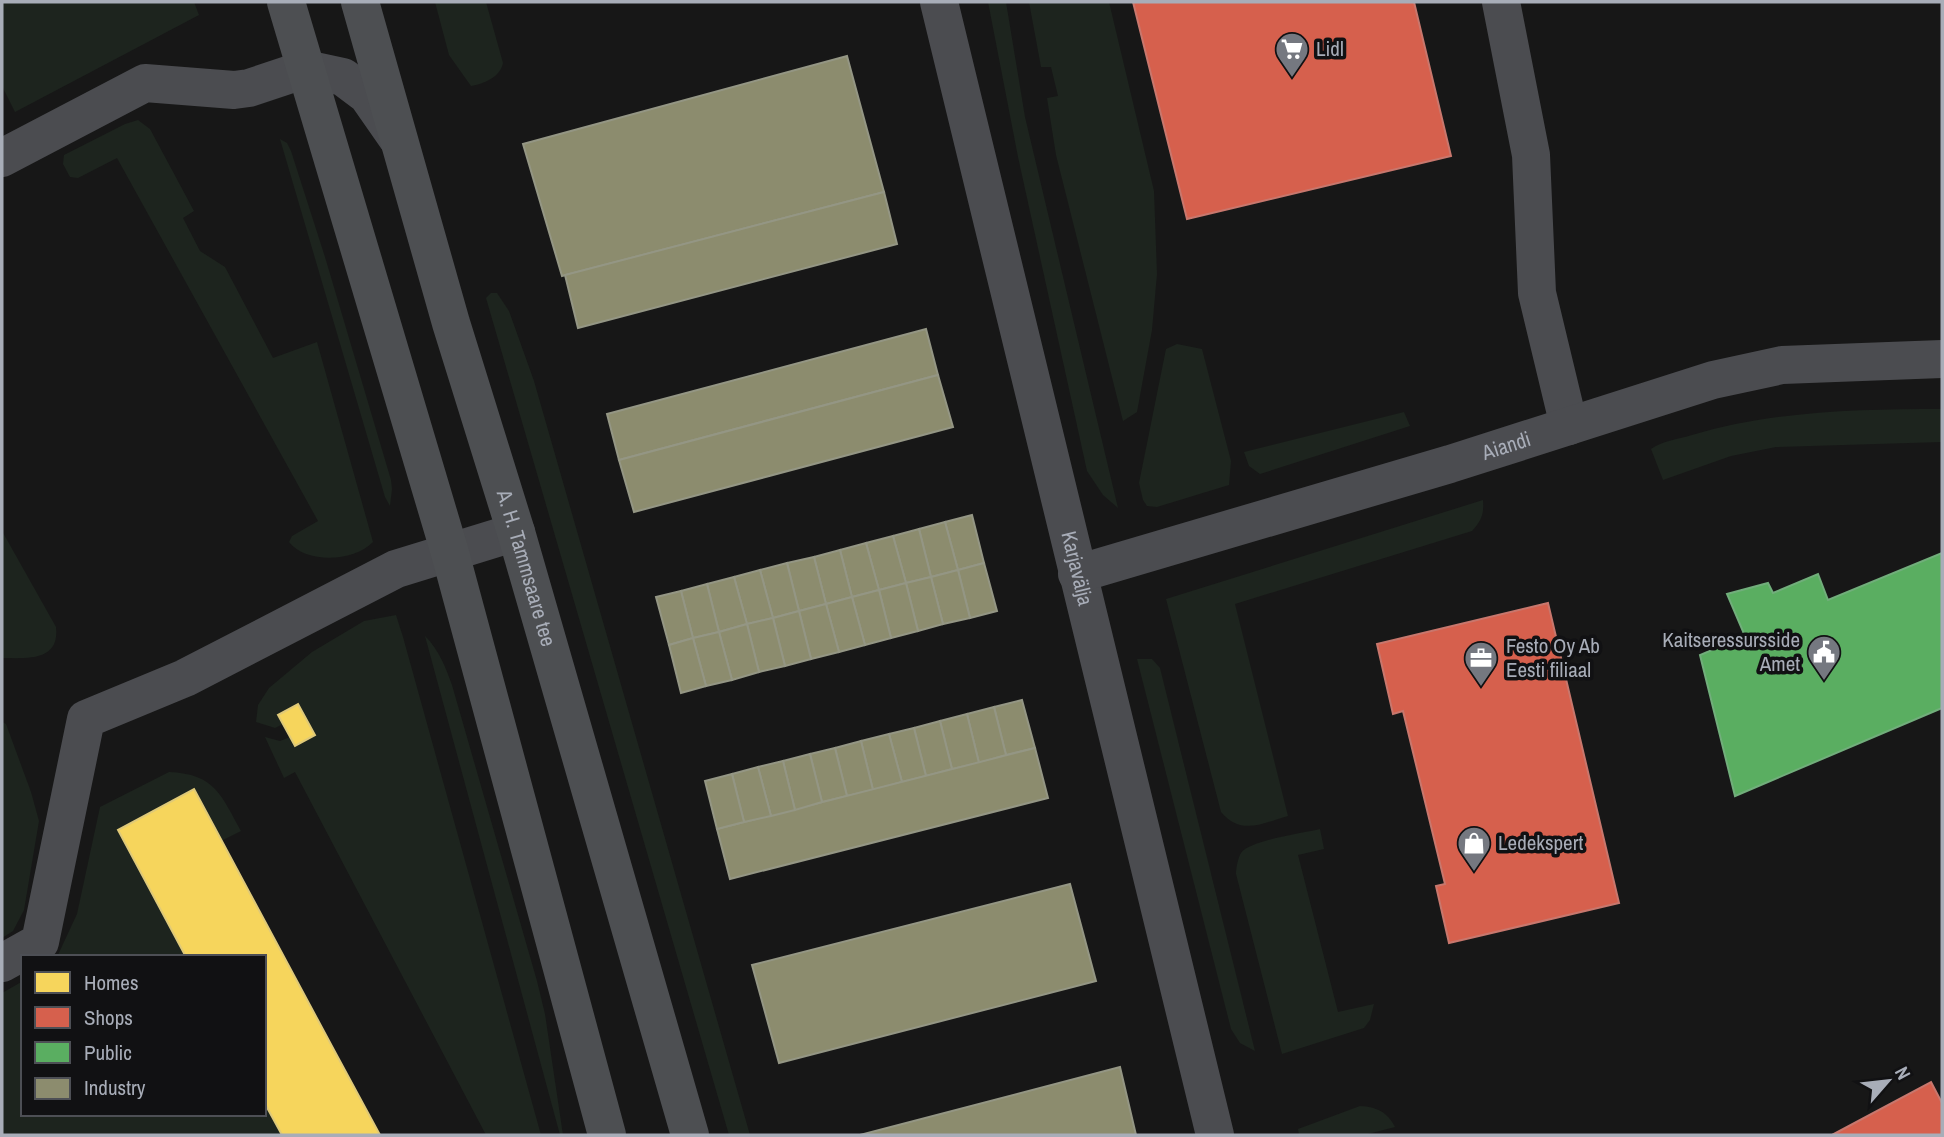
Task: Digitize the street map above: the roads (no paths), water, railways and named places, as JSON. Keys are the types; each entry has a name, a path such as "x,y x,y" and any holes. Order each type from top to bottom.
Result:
{"main road":[{"path":"286,2 450,553 607,1135"},
{"name":"A. H. Tammsaare tee","path":"360,2 448,313 516,532 690,1135"}],"street":[{"name":"Karjavälja","path":"939,2 1214,1135"},
{"path":"1501,2 1531,155 1537,293 1569,426"},
{"path":"2,158 145,83 234,90 249,88 306,69 343,78 368,94 398,140"},
{"name":"Aiandi","path":"1077,574 1304,508 1713,380 1782,365 1942,359"},
{"path":"2,963 40,942 86,719 185,678 396,569 516,532"}],"place":[{"name":"Lidl","path":"1292,79"},
{"name":"Kaitseressursside Amet","path":"1824,682"},
{"name":"Festo Oy Ab Eesti filiaal","path":"1481,688"},
{"name":"Ledekspert","path":"1474,873"}]}
